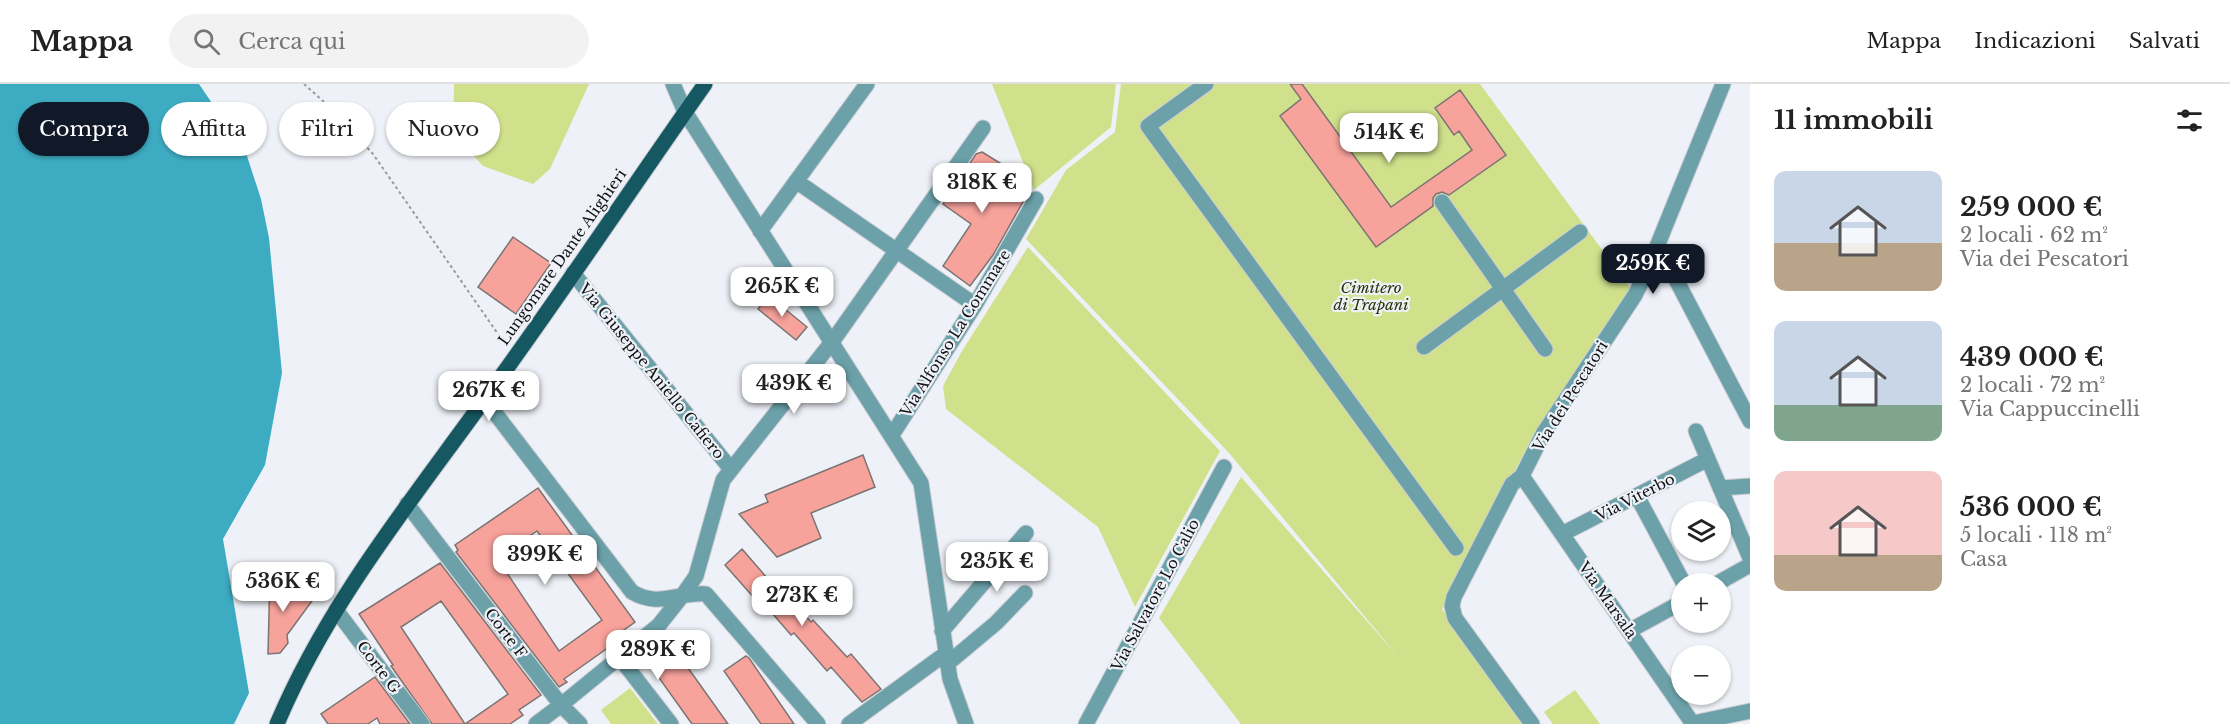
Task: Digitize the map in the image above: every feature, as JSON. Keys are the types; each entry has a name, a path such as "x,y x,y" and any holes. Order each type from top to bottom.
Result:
{"main road":[{"name":"Lungomare Dante Alighieri","path":"277,724 306,659 336,610 407,504 485,400 705,84"}],"street":[{"path":"673,84 685,112 921,483 946,659 958,705 966,724"},
{"path":"760,231 867,84"},
{"path":"1206,84 1148,126 1456,548"},
{"name":"Via dei Pescatori","path":"1532,724 1455,618 1452,606 1454,597 1512,484 1522,476 1543,434 1635,295 1658,245 1723,84"},
{"path":"536,724 658,625 682,596 696,576 723,480 730,468 832,342 983,128"},
{"path":"796,181 975,304"},
{"name":"Via Alfonso La Commare","path":"892,435 975,304 1036,199"},
{"path":"1442,202 1545,349"},
{"path":"1424,347 1580,232"},
{"path":"1658,245 1743,392 1750,421"},
{"name":"Via Giuseppe Aniello Cafiero","path":"573,273 730,468"},
{"path":"485,400 632,592 644,600 659,601 706,594 818,724"},
{"path":"1696,431 1750,558"},
{"name":"Via Viterbo","path":"1562,534 1708,459"},
{"name":"Via Salvatore Lo Calio","path":"1086,724 1224,466"},
{"name":"Via Marsala","path":"1522,476 1693,723"},
{"path":"1720,488 1750,486"},
{"path":"1637,496 1678,573"},
{"name":"Corte F","path":"407,504 561,705 580,724"},
{"path":"942,631 1026,533"},
{"path":"1731,576 1750,565"},
{"path":"849,724 996,623 1025,593"},
{"path":"1629,631 1671,608"},
{"name":"Corte G","path":"336,610 422,724"},
{"path":"626,653 671,724"},
{"path":"1693,723 1750,711"}],"path":[{"path":"304,84 332,109 373,154 514,358"}],"green space":[{"path":"454,84 589,84 550,169 533,184 483,166 474,156 500,156 500,102 454,102"},
{"path":"992,84 1116,84 1111,127 1034,190"},
{"name":"Cimitero di Trapani","path":"1121,84 1480,84 1631,289 1538,427 1442,609 1526,724 1241,724 1159,618 1241,477 1400,659 1230,454 1026,239 1066,170 1115,132"},
{"path":"1028,247 1220,451 1135,607 1098,527 946,409 943,386 962,351"},
{"path":"630,688 658,724 611,724 601,710"},
{"path":"1575,690 1600,724 1553,724 1544,712"}],"water":[{"path":"0,84 199,84 211,102 161,102 161,156 247,156 261,199 269,238 282,373 265,465 223,539 249,693 234,724 0,724"}],"building":[{"path":"1290,84 1302,84 1391,207 1472,150 1459,131 1454,135 1435,108 1460,90 1506,155 1449,195 1442,192 1436,194 1433,198 1433,206 1376,247 1280,116 1301,99"},
{"path":"982,152 1013,171 1024,200 993,255 970,286 943,266 971,224 943,204 976,154"},
{"path":"513,237 551,263 516,314 478,287"},
{"path":"769,296 807,327 796,340 758,309"},
{"path":"863,455 875,487 811,513 821,538 777,557 739,514 768,502 765,495"},
{"path":"538,488 635,622 613,638 616,642 564,679 567,682 559,687 456,552 458,550 455,545","holes":["537,531 602,620 559,651 497,558"]},
{"path":"742,549 775,587 777,584 847,657 851,654 881,689 862,702 831,667 827,671 794,633 791,635 759,598 756,600 725,565"},
{"path":"440,563 541,695 519,710 523,715 510,724 465,724 432,724 391,666 393,665 359,614","holes":["441,601 508,694 465,724 401,627"]},
{"path":"270,574 312,601 287,635 288,643 280,653 268,654"},
{"path":"671,644 728,724 692,724 647,661"},
{"path":"746,656 794,724 761,724 724,671"},
{"path":"375,677 410,724 380,724 377,718 368,724 328,724 321,714"}]}
